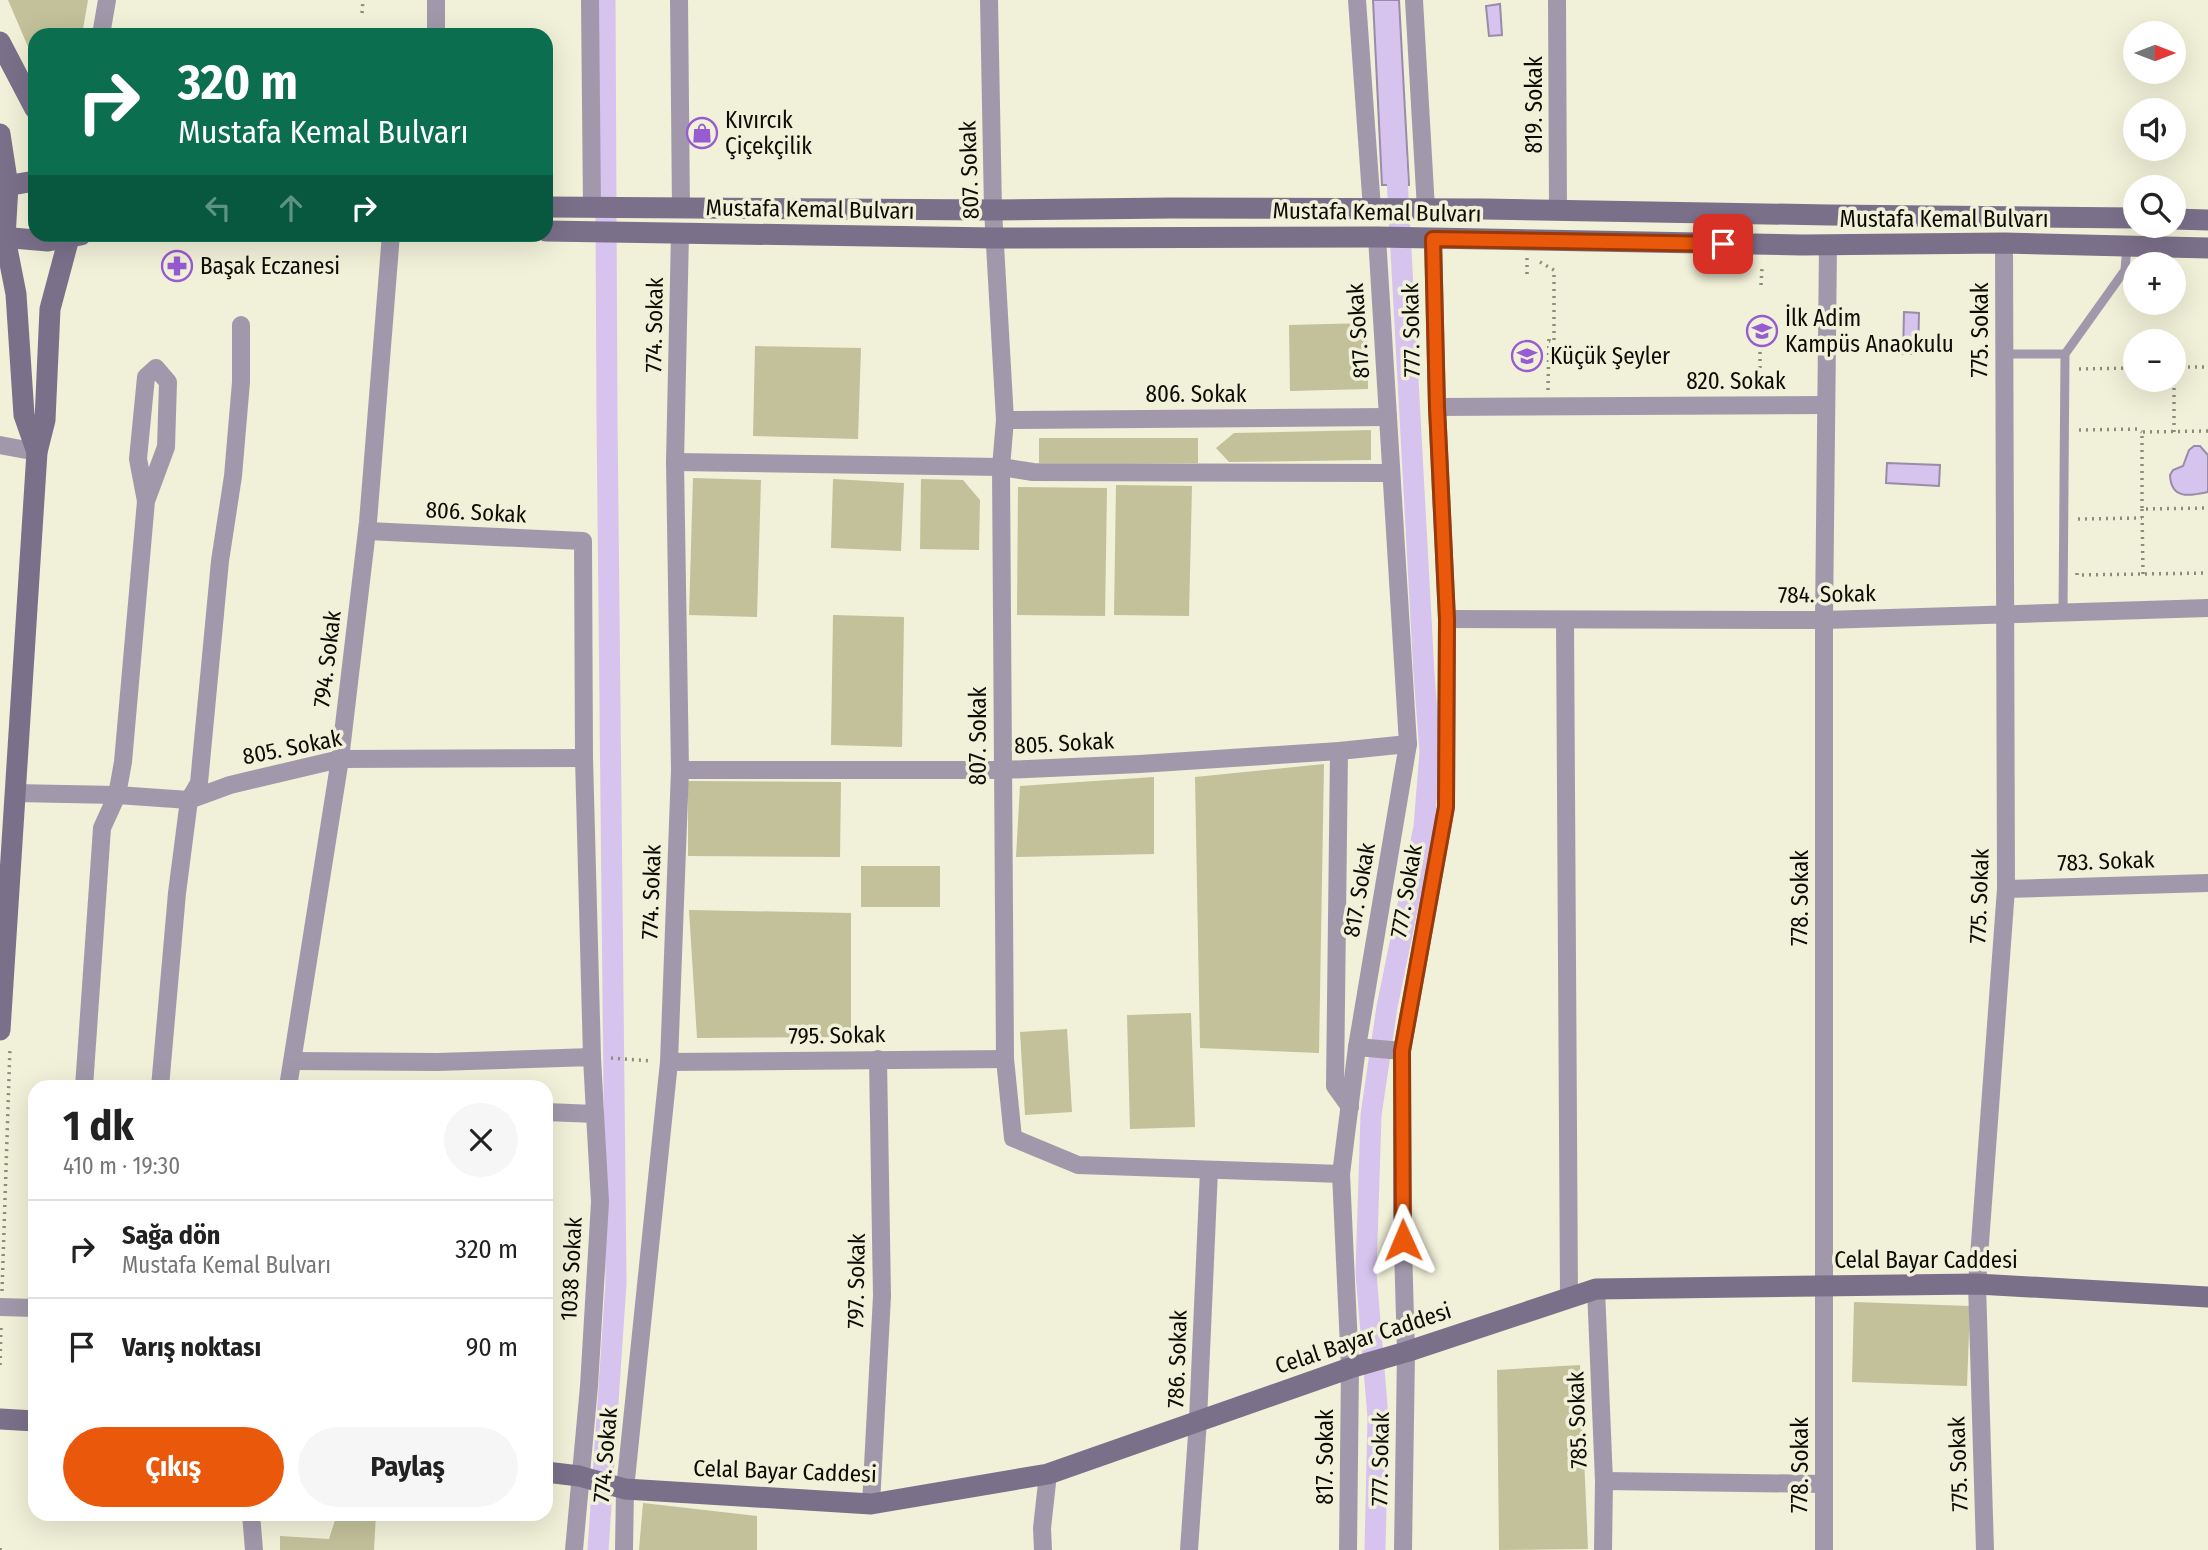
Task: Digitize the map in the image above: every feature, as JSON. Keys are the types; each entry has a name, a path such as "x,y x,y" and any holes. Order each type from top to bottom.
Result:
{"main road":[{"path":"0,42 28,95"},
{"path":"0,134 4,187 3,237 16,294 24,415 37,453"},
{"path":"4,187 28,182"},
{"name":"Mustafa Kemal Bulvarı","path":"553,207 993,211 1171,208 1426,209 2123,218"},
{"path":"2186,219 2208,220"},
{"name":"Mustafa Kemal Bulvarı","path":"553,230 996,238 1377,237 1828,246 2004,243 2208,248"},
{"path":"3,237 28,239"},
{"path":"0,1030 13,793 37,453 45,420 50,309 58,274 71,242"},
{"name":"Celal Bayar Caddesi","path":"553,1473 579,1476 625,1489 871,1504 1048,1474 1350,1368 1596,1289 1978,1284 2208,1297"},
{"path":"0,1419 28,1421"}],"street":[{"path":"102,28 107,0"},
{"path":"436,0 436,28"},
{"path":"590,0 592,208"},
{"path":"679,0 681,209"},
{"name":"807. Sokak","path":"989,0 993,211 1005,421 1001,467 1005,1059 1013,1138 1078,1165 1341,1174"},
{"path":"1357,0 1372,209"},
{"path":"1414,0 1426,209"},
{"name":"819. Sokak","path":"1558,0 1558,210"},
{"name":"774. Sokak","path":"624,1550 625,1489 664,1062 680,770 675,462 680,233"},
{"name":"817. Sokak","path":"1349,1550 1350,1368 1341,1174 1357,1047 1408,744 1377,237"},
{"name":"777. Sokak","path":"1403,1550 1406,1352 1402,1213 1402,1051 1446,807 1447,619 1437,407 1433,239"},
{"name":"794. Sokak","path":"289,1080 340,759 367,531 390,242"},
{"name":"775. Sokak","path":"1985,1550 1978,1284 2007,889 2004,243"},
{"name":"778. Sokak","path":"1824,1550 1824,620 1828,246"},
{"path":"161,1080 177,893 189,800 199,783 220,561 233,475 241,382 241,325"},
{"path":"84,1080 102,828 117,795 123,762 146,501 166,447 168,382 156,368 146,377 138,459 146,501"},
{"name":"820. Sokak","path":"1437,407 1825,405"},
{"name":"806. Sokak","path":"1005,421 1388,417"},
{"path":"0,445 37,453"},
{"path":"675,462 1001,467 1033,472 1391,473"},
{"name":"806. Sokak","path":"367,531 583,541"},
{"name":"1038 Sokak","path":"573,1550 589,1386 600,1202 595,1114 599,1057 584,758 583,541"},
{"name":"784. Sokak","path":"1447,619 1824,620 2208,608"},
{"path":"1565,620 1569,1298"},
{"name":"805. Sokak","path":"680,770 1002,770 1339,751 1408,744"},
{"path":"1339,751 1335,1086 1350,1107"},
{"name":"805. Sokak","path":"13,793 117,795 189,800 230,785 340,759 584,758"},
{"name":"783. Sokak","path":"2007,889 2208,883"},
{"path":"1357,1047 1402,1051"},
{"path":"293,1060 437,1062 599,1057"},
{"name":"797. Sokak","path":"871,1504 882,1296 878,1059"},
{"name":"795. Sokak","path":"664,1062 1005,1059"},
{"path":"553,1112 595,1114"},
{"name":"786. Sokak","path":"1189,1550 1198,1420 1209,1170"},
{"name":"785. Sokak","path":"1596,1289 1604,1481 1603,1550"},
{"path":"0,1307 28,1308"},
{"path":"1043,1550 1042,1528 1048,1474"},
{"path":"1604,1481 1824,1485"},
{"path":"252,1521 254,1550"}],"lane":[{"path":"2063,613 2065,354 2125,270 2127,246"},
{"path":"2004,354 2065,354"}],"path":[{"path":"362,13 363,0"},
{"path":"1527,260 1537,260 1554,270 1554,341 1549,339 1548,394"},
{"path":"1761,285 1762,268"},
{"path":"1760,352 1760,394"},
{"path":"2186,367 2208,367"},
{"path":"2078,381 2079,368 2123,368"},
{"path":"2174,392 2174,432"},
{"path":"2078,430 2208,431"},
{"path":"2142,432 2144,574"},
{"path":"2143,509 2208,508"},
{"path":"2078,519 2143,518"},
{"path":"2077,561 2077,575 2208,573"},
{"path":"599,1057 664,1062"}],"green space":[{"path":"8,0 88,0 83,28 28,28 28,47"},
{"path":"1367,323 1368,389 1290,391 1289,325"},
{"path":"755,346 861,348 858,439 753,436"},
{"path":"1371,430 1371,460 1229,462 1216,448 1234,433"},
{"path":"1039,438 1198,438 1198,463 1039,463"},
{"path":"693,478 761,480 757,617 689,615"},
{"path":"833,479 904,483 901,551 831,548"},
{"path":"921,479 963,480 980,500 979,550 920,549"},
{"path":"1116,485 1192,486 1189,616 1114,615"},
{"path":"1018,487 1107,488 1105,616 1017,615"},
{"path":"833,615 904,617 902,747 831,745"},
{"path":"1324,764 1319,1053 1200,1048 1195,777"},
{"path":"1154,777 1154,854 1016,857 1020,786"},
{"path":"688,781 841,782 840,857 688,856"},
{"path":"861,866 940,866 940,907 861,907"},
{"path":"689,910 851,913 851,1037 697,1038"},
{"path":"1191,1013 1195,1127 1130,1129 1127,1015"},
{"path":"1067,1029 1072,1112 1025,1115 1020,1032"},
{"path":"1854,1302 1970,1306 1967,1386 1852,1382"},
{"path":"1580,1365 1588,1549 1499,1550 1497,1370"},
{"path":"643,1503 757,1516 757,1550 639,1550"},
{"path":"335,1521 376,1521 374,1550 280,1550 280,1536 329,1539"}],"shaded area":[{"path":"1373,0 1399,0 1409,185 1382,185"},
{"path":"1500,4 1502,35 1489,36 1486,6"},
{"path":"1904,312 1919,313 1918,354 1903,354"},
{"path":"2200,446 2208,455 2208,492 2183,494 2174,489 2170,475 2173,470 2183,466 2189,450"},
{"path":"1887,463 1940,465 1939,486 1886,483"}],"waterway":[{"path":"598,1550 616,1283 605,0"},
{"path":"1375,1550 1378,1417 1366,1273 1371,1115 1387,1007 1424,827 1430,752 1396,159"}],"place":[{"name":"Kıvırcık Çiçekçilik","path":"702,133"},
{"name":"Başak Eczanesi","path":"177,266"},
{"name":"İlk Adim Kampüs Anaokulu","path":"1762,331"},
{"name":"Küçük Şeyler","path":"1527,356"}],"route":[{"path":"1403,1240 1402,1051 1446,807 1447,619 1437,407 1433,239 1723,244"}]}
